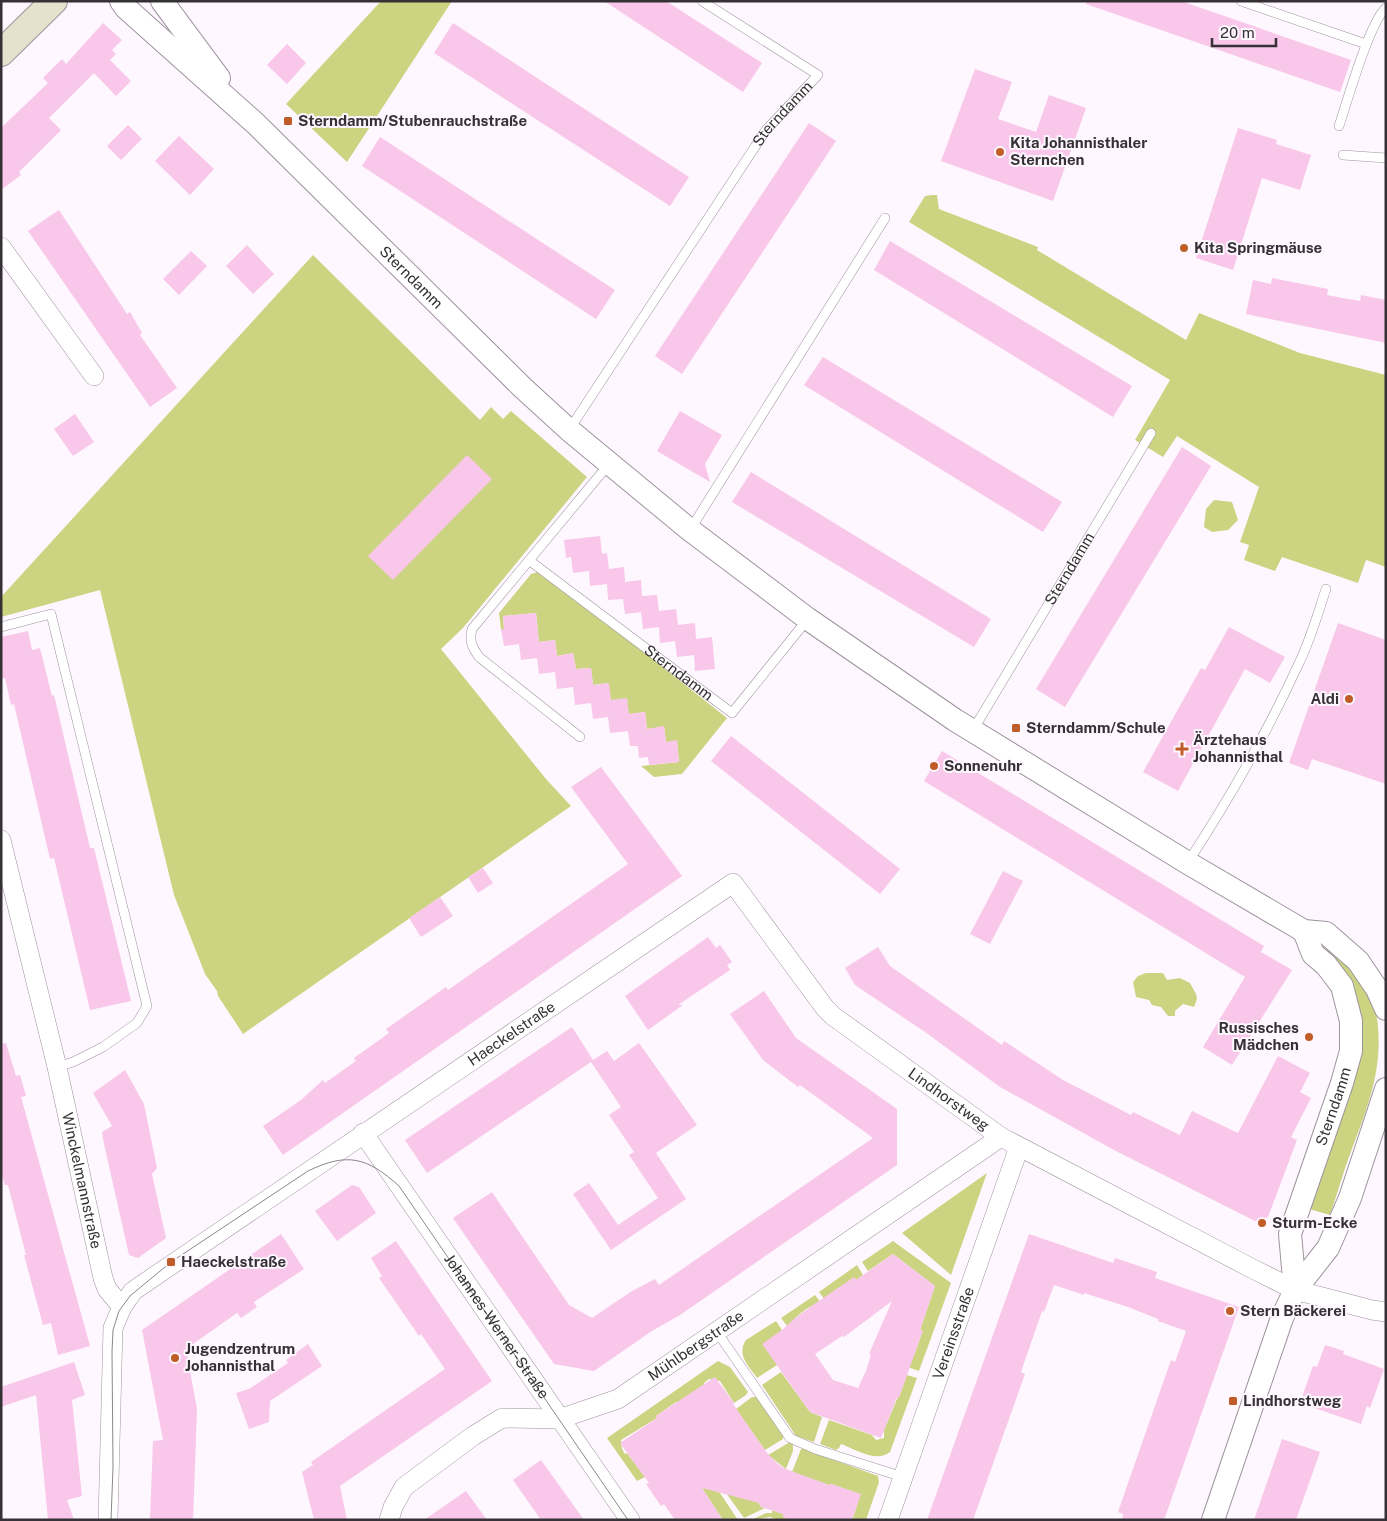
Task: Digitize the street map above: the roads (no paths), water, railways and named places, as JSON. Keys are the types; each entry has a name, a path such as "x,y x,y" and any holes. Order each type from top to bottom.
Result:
{"main road":[{"path":"1,53 54,1"}],"street":[{"name":"Sterndamm","path":"122,1 126,8 256,124 509,374 569,430 690,530 808,619 973,731 1304,931 1326,932 1358,961 1377,989 1386,1009"},
{"name":"Sterndamm","path":"162,1 256,124"},
{"path":"1,247 94,376"},
{"name":"Winckelmannstraße","path":"1,840 58,1067 103,1278 107,1289 122,1307"},
{"name":"Haeckelstraße","path":"122,1307 133,1291 733,883"},
{"name":"Lindhorstweg","path":"733,883 833,1016 1001,1137 1295,1290 1386,1312"},
{"name":"Sterndamm","path":"1295,1290 1290,1234 1342,1083 1350,1051 1351,1021 1342,986 1326,965 1313,954 1304,931"},
{"path":"1213,1520 1282,1318 1295,1290 1328,1248 1350,1198 1386,1089"},
{"name":"Johannes-Werner-Straße","path":"363,1133 630,1520"},
{"name":"Mühlbergstraße","path":"389,1520 393,1507 404,1487 473,1436 502,1418 559,1419 618,1399 1001,1137"},
{"name":"Vereinsstraße","path":"888,1520 1018,1147"},
{"path":"108,1520 113,1328 122,1307"}],"lane":[{"name":"Sterndamm","path":"569,430 766,130 818,75 702,1"},
{"path":"1241,1 1366,44"},
{"path":"1339,126 1366,44 1380,15 1386,8"},
{"path":"1343,155 1386,158"},
{"path":"690,530 885,218"},
{"name":"Sterndamm","path":"973,731 1151,433"},
{"path":"580,737 479,657 471,645 470,637 472,629 609,464"},
{"name":"Sterndamm","path":"530,561 732,713 808,619"},
{"path":"1188,862 1222,811 1275,713 1301,659 1326,589"},
{"path":"1,626 51,614 147,1006 137,1023 104,1047 58,1067"},
{"path":"717,1332 790,1438 815,1449 903,1478"}],"tram line":[{"path":"111,1520 113,1468 112,1352 113,1330 119,1311 130,1296 171,1262 308,1171 334,1161 345,1160 356,1160 377,1169 399,1186 628,1520"}],"place":[{"name":"Sterndamm/Stubenrauchstraße","path":"288,121"},
{"name":"Kita Johannisthaler Sternchen","path":"1000,152"},
{"name":"Kita Springmäuse","path":"1184,248"},
{"name":"Aldi","path":"1349,699"},
{"name":"Sterndamm/Schule","path":"1016,728"},
{"name":"Ärztehaus Johannisthal","path":"1182,749"},
{"name":"Sonnenuhr","path":"934,766"},
{"name":"Russisches Mädchen","path":"1309,1037"},
{"name":"Sturm-Ecke","path":"1262,1223"},
{"name":"Haeckelstraße","path":"171,1262"},
{"name":"Stern Bäckerei","path":"1230,1311"},
{"name":"Jugendzentrum Johannisthal","path":"175,1358"},
{"name":"Lindhorstweg","path":"1233,1401"}]}
